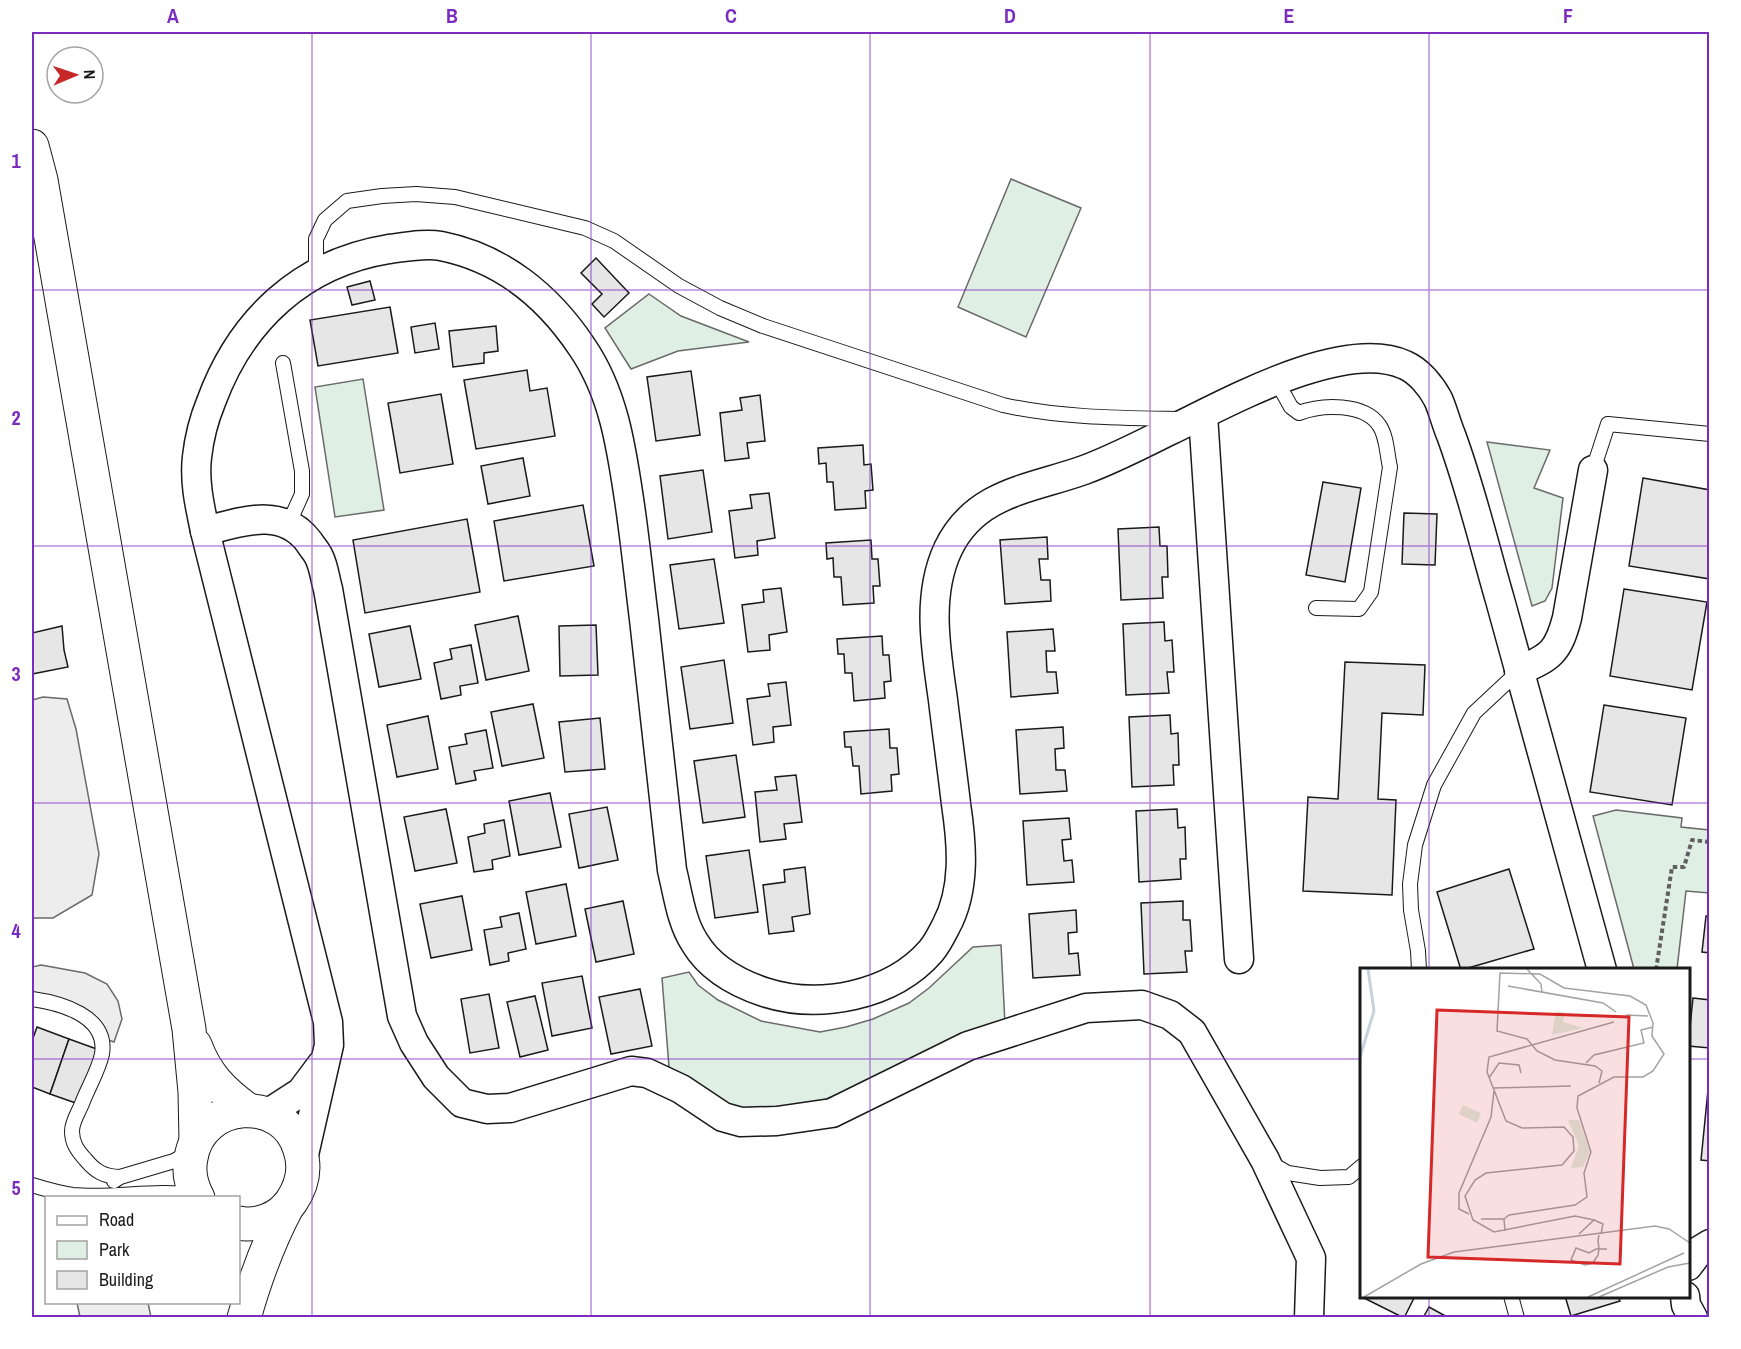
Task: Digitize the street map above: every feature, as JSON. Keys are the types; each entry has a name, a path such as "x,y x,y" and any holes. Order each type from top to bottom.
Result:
{"main road":[{"path":"32,146 43,192 189,1029 195,1092 194,1145 190,1173 197,1196"},
{"path":"189,1029 200,1058 225,1094 280,1121 299,1145 303,1159 303,1177 297,1193 271,1238 242,1317"},
{"path":"194,1145 205,1128 218,1118 232,1111 258,1112"},
{"path":"240,1223 259,1223 287,1208"}],"street":[{"path":"303,1159 329,1045 328,1022 205,531 197,494 196,458 205,418 221,375 247,333 270,307 298,284 316,274 367,253 402,247 438,245 480,257 513,275 552,307 583,348 603,385 618,427 635,541 672,870 683,915 694,943 714,966 741,984 779,997 815,1001 852,996 881,986 909,970 932,950 949,921 958,890 961,864 959,828 933,628 937,589 947,552 959,531 974,512 993,500 1086,470 1198,417 1314,367 1357,359 1385,360 1406,365 1425,380 1437,396 1456,451 1602,968"},
{"path":"1198,417 1239,959"},
{"path":"1519,671 1545,660 1562,639 1593,470"},
{"path":"205,531 251,520 270,519 288,523 305,537 319,556 328,589 402,1016 414,1043 436,1077 462,1103 487,1109 510,1108 631,1071 647,1074 681,1089 723,1118 741,1122 777,1121 832,1113 968,1047 1086,1008 1142,1005 1170,1015 1192,1032 1265,1160 1311,1258 1309,1317"},
{"path":"258,1112 301,1092 321,1067 329,1045"},
{"path":"1684,1298 1693,1317"}],"lane":[{"path":"316,274 316,239 325,220 347,201 416,194 455,197 585,228 614,241 679,286 720,308 762,326 1003,405 1071,417 1198,417"},
{"path":"283,363 302,471 302,494 288,523"},
{"path":"1277,382 1291,407 1299,413 1311,408 1332,407 1352,409 1369,415 1380,426 1390,467 1371,592 1359,609 1316,608"},
{"path":"1593,470 1608,424 1710,434"},
{"path":"1419,968 1410,884 1415,845 1434,785 1474,713 1519,671"},
{"path":"32,999 45,1001 84,1015 97,1027 102,1038 101,1056 72,1129 74,1146 91,1166 98,1179 100,1196"},
{"path":"100,1196 107,1186 120,1177 174,1161 194,1145"},
{"path":"1265,1160 1288,1173 1320,1178 1349,1177 1360,1168"},
{"path":"91,1166 105,1176 120,1177"},
{"path":"32,1185 76,1196 156,1192 197,1196"},
{"path":"1512,1298 1517,1317"}],"path":[{"path":"1656,968 1672,867 1684,867 1692,840 1710,842"}],"green space":[{"path":"1011,179 1081,208 1026,337 958,307"},
{"path":"649,294 681,316 749,342 678,351 631,369 605,328"},
{"path":"363,379 384,510 335,517 315,387"},
{"path":"1487,442 1550,450 1534,488 1563,498 1552,588 1545,601 1532,606"},
{"path":"1616,810 1682,818 1681,827 1709,830 1709,893 1686,891 1677,968 1634,968 1593,816"},
{"path":"1001,945 1005,1024 817,1103 742,1112 716,1099 669,1067 662,978 689,972 698,985 718,1000 761,1021 820,1032 873,1019 909,1003 929,988 973,947"}],"shaded area":[{"path":"43,697 67,699 76,729 99,854 92,895 53,918 32,918 32,700"},
{"path":"41,965 85,973 107,984 118,1001 122,1019 114,1042 102,1038 97,1027 32,999 32,967"},
{"path":"77,1304 148,1304 151,1317 80,1317"}],"building":[{"path":"596,258 629,293 604,317 592,304 602,294 581,273"},
{"path":"370,281 375,300 352,305 347,287"},
{"path":"390,307 398,353 318,366 310,320"},
{"path":"435,323 439,349 415,353 411,327"},
{"path":"496,326 498,351 484,353 484,363 453,367 449,331"},
{"path":"527,370 530,391 547,388 555,436 476,449 464,380"},
{"path":"691,371 700,435 656,441 647,377"},
{"path":"441,394 453,464 400,473 388,403"},
{"path":"760,395 765,441 747,443 749,458 725,461 720,413 742,410 740,398"},
{"path":"863,445 864,465 871,464 873,490 865,491 866,508 835,510 833,482 827,482 826,463 819,464 818,448"},
{"path":"523,458 530,496 488,504 481,466"},
{"path":"703,470 712,532 668,539 660,476"},
{"path":"1643,478 1710,490 1710,579 1629,566"},
{"path":"1323,482 1361,488 1345,582 1306,575"},
{"path":"769,493 775,538 757,541 758,555 735,558 729,511 752,508 750,495"},
{"path":"583,505 594,566 504,581 494,521"},
{"path":"1404,513 1437,514 1435,565 1402,564"},
{"path":"467,519 480,592 365,613 353,540"},
{"path":"1159,527 1160,546 1167,546 1168,577 1162,577 1163,598 1121,600 1118,529"},
{"path":"1047,537 1048,559 1039,559 1041,580 1050,580 1051,601 1005,604 1000,540"},
{"path":"871,540 872,559 878,559 880,586 873,586 874,603 843,605 841,577 834,577 833,558 827,559 826,543"},
{"path":"714,559 724,623 679,629 670,565"},
{"path":"781,588 787,632 769,635 770,650 748,652 742,605 764,602 763,590"},
{"path":"1624,589 1707,602 1692,690 1610,676"},
{"path":"518,616 529,671 486,680 475,625"},
{"path":"1164,622 1165,641 1172,640 1174,672 1167,672 1169,693 1126,695 1123,624"},
{"path":"596,625 598,675 560,676 559,626"},
{"path":"62,626 68,667 32,674 32,633"},
{"path":"410,626 421,679 379,687 369,634"},
{"path":"1053,629 1055,651 1046,651 1047,672 1056,672 1058,693 1011,697 1007,632"},
{"path":"882,636 883,655 889,655 891,681 884,682 885,698 854,701 852,673 845,673 844,654 838,654 837,639"},
{"path":"471,645 478,683 460,686 461,695 441,699 434,663 452,659 450,649"},
{"path":"724,660 733,723 690,729 681,667"},
{"path":"1345,662 1425,665 1423,715 1382,713 1378,799 1396,800 1392,895 1303,891 1308,797 1338,799"},
{"path":"786,682 791,725 773,727 774,742 753,745 747,699 770,696 768,684"},
{"path":"533,704 544,758 502,766 491,712"},
{"path":"1604,705 1686,718 1672,805 1590,792"},
{"path":"1170,715 1171,734 1178,733 1179,765 1173,765 1174,785 1132,787 1129,717"},
{"path":"428,716 438,769 397,777 387,725"},
{"path":"600,718 605,769 565,772 559,722"},
{"path":"1063,727 1064,748 1055,749 1056,770 1065,770 1067,791 1020,794 1016,730"},
{"path":"889,729 890,748 897,748 899,774 891,775 892,791 861,794 859,766 853,766 851,747 845,747 844,732"},
{"path":"486,730 493,768 474,771 476,780 456,784 449,747 467,744 465,734"},
{"path":"736,755 745,817 703,823 694,761"},
{"path":"796,775 802,822 784,824 786,839 760,842 755,792 777,790 775,777"},
{"path":"550,793 561,847 519,855 509,801"},
{"path":"607,807 618,860 579,868 569,814"},
{"path":"446,809 457,863 415,871 404,817"},
{"path":"1177,809 1178,828 1185,827 1186,859 1180,859 1181,879 1139,882 1136,811"},
{"path":"1069,818 1071,839 1062,840 1064,861 1072,860 1074,882 1027,885 1023,821"},
{"path":"504,820 510,856 492,860 493,869 474,872 468,837 485,833 484,824"},
{"path":"749,850 758,912 715,918 706,856"},
{"path":"805,867 810,914 792,917 794,931 769,934 763,885 785,882 784,870"},
{"path":"1509,869 1534,949 1468,968 1460,968 1437,892"},
{"path":"566,884 576,936 536,944 526,892"},
{"path":"462,896 472,950 431,958 420,904"},
{"path":"623,901 634,954 596,962 585,909"},
{"path":"1183,901 1183,920 1190,920 1192,951 1185,951 1187,972 1144,974 1141,903"},
{"path":"1076,910 1077,932 1068,933 1069,954 1078,953 1080,975 1033,978 1029,914"},
{"path":"519,913 526,949 508,953 509,961 490,965 484,930 502,927 500,917"},
{"path":"1706,916 1710,916 1710,953 1702,952"},
{"path":"582,976 592,1028 552,1036 542,983"},
{"path":"640,989 652,1046 611,1054 599,997"},
{"path":"489,994 499,1048 470,1053 461,999"},
{"path":"535,996 548,1050 520,1057 507,1002"},
{"path":"1693,998 1710,1000 1710,1048 1690,1046"},
{"path":"37,1027 69,1039 50,1094 32,1087 32,1041"},
{"path":"69,1039 105,1052 87,1107 50,1094"},
{"path":"1710,1080 1710,1161 1701,1160"},
{"path":"1364,1298 1414,1298 1404,1318"},
{"path":"1566,1298 1619,1298 1620,1301 1571,1316"},
{"path":"1429,1307 1449,1318 1423,1318"}]}
